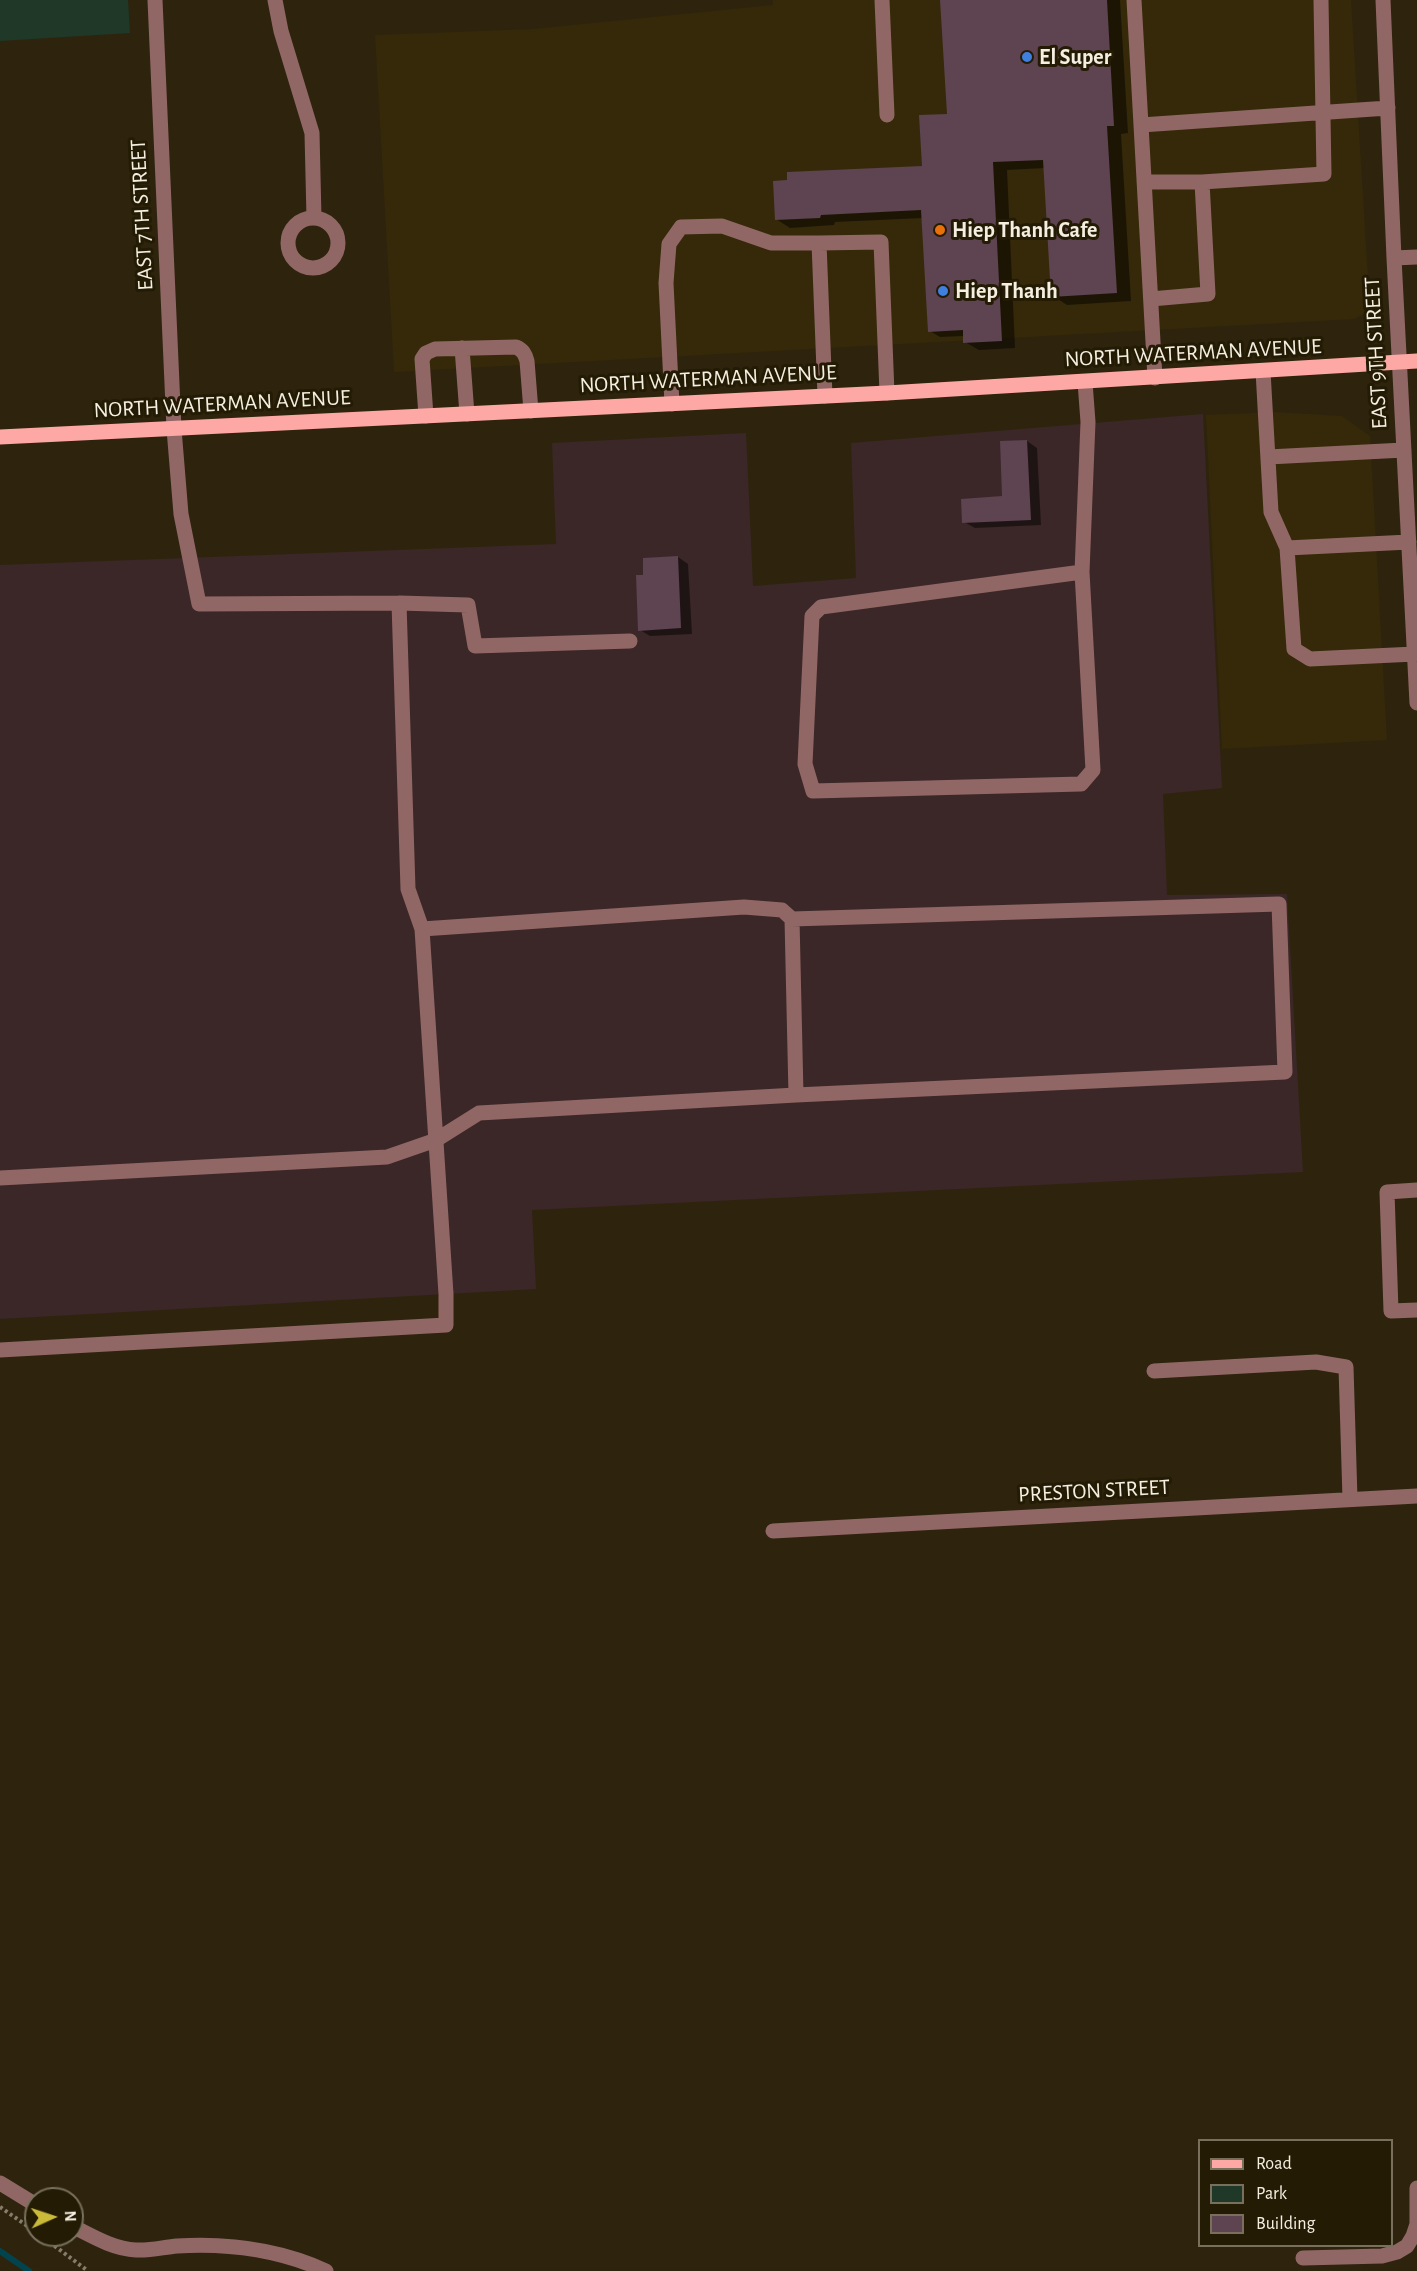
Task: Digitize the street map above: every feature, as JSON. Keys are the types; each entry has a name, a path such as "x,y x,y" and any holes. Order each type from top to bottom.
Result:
{"main road":[{"name":"NORTH WATERMAN AVENUE","path":"0,437 887,393 1417,361"}],"street":[{"name":"EAST 7TH STREET","path":"155,0 174,429 181,514 199,604 399,603"},
{"path":"275,0 281,31 312,133 314,218"},
{"path":"882,0 887,115"},
{"path":"1134,0 1155,378"},
{"path":"1144,182 1202,182 1324,174 1321,0"},
{"name":"EAST 9TH STREET","path":"1383,0 1417,703"},
{"path":"1142,124 1388,108"},
{"path":"1151,299 1208,294 1202,182"},
{"path":"672,404 666,283 669,244 681,227 722,226 771,243 881,242 887,393"},
{"path":"819,243 825,396"},
{"path":"1394,258 1417,256"},
{"path":"426,416 422,359 426,353 435,349 516,347 520,349 527,361 531,411"},
{"path":"462,348 467,414"},
{"path":"1263,371 1271,512 1287,548 1294,649 1310,659 1414,654"},
{"path":"1082,572 821,607 812,616 805,764 813,791 1081,784 1093,770 1082,572 1088,422 1085,382"},
{"path":"1268,457 1404,450"},
{"path":"1287,548 1409,542"},
{"path":"0,1350 446,1325 422,929 408,889 399,603 468,605 475,646 630,641"},
{"path":"0,1179 387,1157 436,1140 479,1113 796,1095 1285,1072 1279,904 792,919 782,910 744,907 422,929"},
{"path":"792,919 796,1095"},
{"path":"1417,1190 1387,1192 1391,1311 1417,1310"},
{"path":"1154,1371 1316,1362 1346,1367 1350,1499"},
{"name":"PRESTON STREET","path":"773,1531 1417,1496"},
{"path":"0,2183 24,2198"},
{"path":"1303,2258 1382,2256 1397,2252 1407,2246 1417,2224 1417,2188"},
{"path":"84,2232 108,2243 137,2250 178,2246 249,2248 326,2271"}],"path":[{"path":"0,2207 24,2224"},
{"path":"56,2247 88,2271"}],"shaded area":[{"path":"773,0 1351,0 1370,311 1354,319 394,372 375,35 533,29 773,5"},
{"path":"1275,412 1342,416 1370,436 1387,740 1222,749 1206,415"},
{"path":"1203,414 1222,788 1163,794 1167,895 1287,894 1303,1172 532,1210 536,1289 0,1319 0,565 556,544 552,443 746,433 753,586 856,578 851,443"}],"green space":[{"path":"0,0 128,0 130,33 0,41"}],"building":[{"path":"940,0 1107,0 1114,126 1107,126 1117,293 1051,297 1043,160 993,162 1002,341 963,343 963,330 928,332 921,210 821,215 820,218 775,220 773,181 787,180 787,172 922,166 919,115 947,114"},
{"path":"1027,440 1031,520 962,523 961,499 1002,496 1000,441"},
{"path":"678,556 681,628 638,631 636,575 643,575 643,558"}],"waterway":[{"path":"0,2251 29,2271"}],"place":[{"name":"El Super","path":"1027,57"},
{"name":"Hiep Thanh Cafe","path":"940,230"},
{"name":"Hiep Thanh","path":"943,291"}]}
